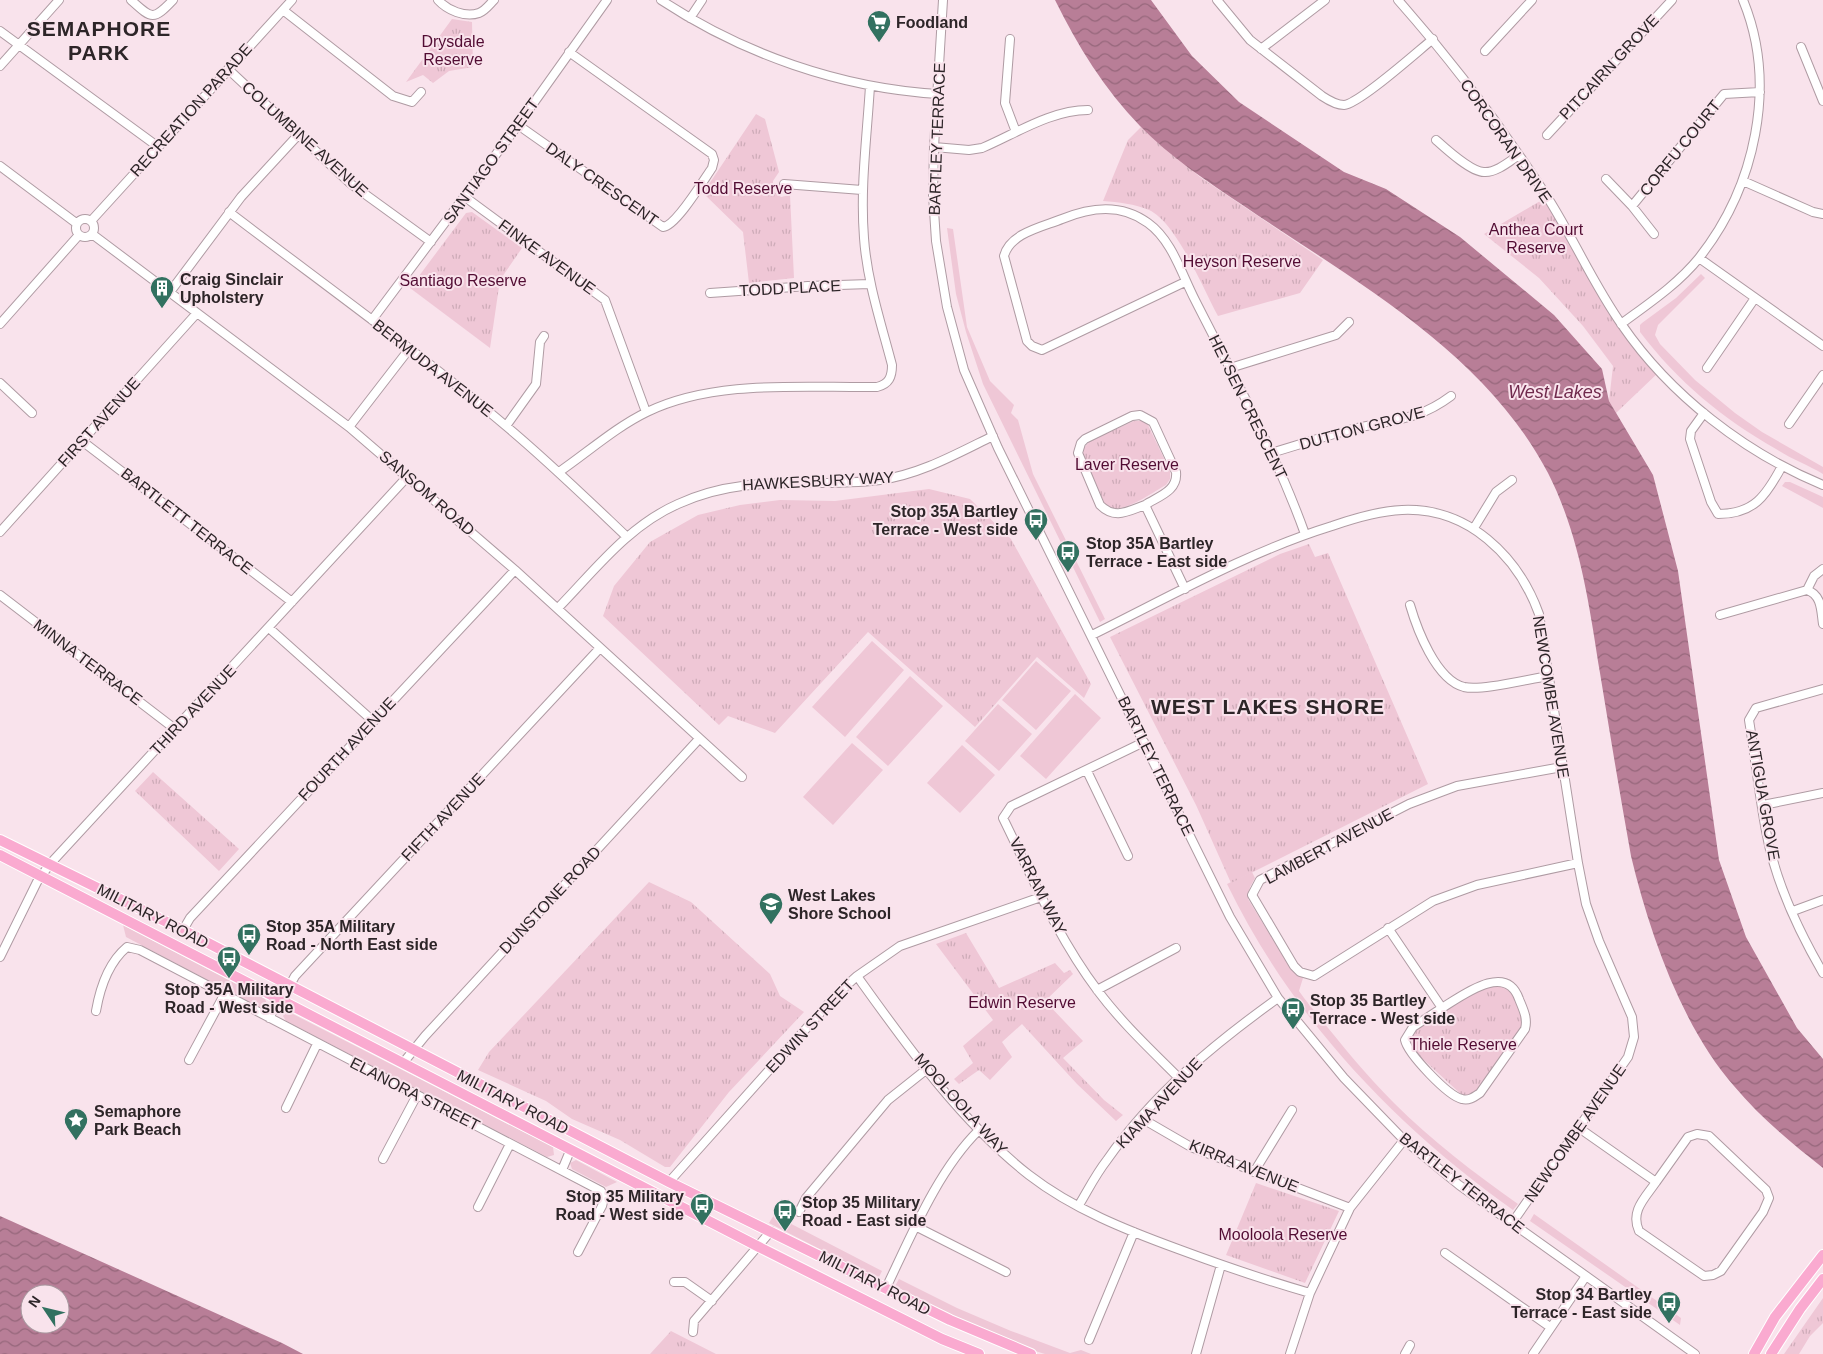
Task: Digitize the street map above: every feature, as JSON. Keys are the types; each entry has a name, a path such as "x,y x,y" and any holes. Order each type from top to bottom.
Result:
{"main road":[{"name":"MILITARY ROAD","path":"0,840 183,930 289,987 670,1182 950,1320 1031,1354"},
{"name":"MILITARY ROAD","path":"0,855 570,1151 942,1339 979,1354"},
{"path":"1754,1354 1775,1317 1823,1255"},
{"path":"1772,1354 1800,1309 1823,1279"}],"street":[{"path":"0,66 59,0"},
{"path":"131,0 147,14 154,16 160,15 173,0"},
{"name":"RECREATION PARADE","path":"91,221 292,0"},
{"path":"438,0 456,12 478,14 494,0"},
{"name":"SANTIAGO STREET","path":"372,320 518,125 607,0"},
{"path":"661,0 690,18 750,49 810,70 870,86 938,94"},
{"path":"690,18 702,0"},
{"name":"BARTLEY TERRACE","path":"943,0 933,195 936,241 947,307 964,370 993,436 1230,917 1278,998 1344,1078 1404,1140 1512,1223 1695,1354"},
{"path":"1217,0 1250,40 1322,96 1344,105 1363,95 1432,39"},
{"path":"1261,49 1325,0"},
{"name":"CORCORAN DRIVE","path":"1398,0 1432,39 1519,156 1547,197 1621,324 1660,371 1704,412 1753,449 1823,486"},
{"path":"1485,51 1532,0"},
{"path":"1621,324 1661,295 1699,258 1729,212 1743,181 1756,136 1760,92 1758,60 1750,18 1743,0"},
{"name":"PITCAIRN GROVE","path":"1546,135 1669,1"},
{"path":"283,10 393,96 412,102 421,92"},
{"path":"0,31 158,146"},
{"path":"1010,39 1005,103 1016,132"},
{"path":"1801,47 1823,101"},
{"name":"DALY CRESCENT","path":"518,125 662,227 671,224 712,168 714,160 712,154 569,52"},
{"name":"COLUMBINE AVENUE","path":"228,69 351,184 431,242"},
{"path":"559,472 646,412 680,400 712,392 884,385 892,373 892,365 870,284 864,239 862,190 870,86"},
{"name":"CORFU COURT","path":"1632,206 1724,94 1760,92"},
{"path":"934,147 970,150 982,148 1016,132 1073,110 1088,110"},
{"path":"170,292 230,212 299,134"},
{"path":"1436,140 1473,168 1484,172 1494,170 1519,156"},
{"path":"0,166 76,223"},
{"name":"CORFU COURT","path":"1606,180 1632,206 1654,234"},
{"path":"1743,181 1813,212 1823,214"},
{"path":"784,184 862,190"},
{"name":"FINKE AVENUE","path":"465,197 605,300 646,412"},
{"name":"HEYSEN CRESCENT","path":"1185,282 1042,350 1032,346 1027,341 1004,256 1006,248 1014,240 1080,211 1109,208 1138,217 1158,232 1166,242 1230,368 1290,494 1304,534"},
{"name":"BERMUDA AVENUE","path":"230,212 410,348 506,426 559,472 626,536"},
{"path":"85,219 91,221 94,229 92,234 86,238 78,236 75,230 76,223 85,219"},
{"name":"SANSOM ROAD","path":"92,234 350,427 558,608 742,777"},
{"path":"0,324 78,236"},
{"path":"1699,258 1823,346"},
{"name":"TODD PLACE","path":"710,293 870,284"},
{"path":"1707,368 1755,298"},
{"name":"FIRST AVENUE","path":"0,532 197,313"},
{"path":"1230,368 1336,335 1349,322"},
{"path":"506,426 536,384 540,342 544,336"},
{"path":"350,427 410,348"},
{"path":"1789,424 1823,375"},
{"path":"0,383 32,413"},
{"name":"DUTTON GROVE","path":"1271,453 1353,428 1417,416 1436,407 1450,396"},
{"path":"1704,412 1691,431 1690,439 1711,502 1718,514 1741,512 1750,508 1770,485 1782,466"},
{"path":"1140,415 1153,422 1177,478 1170,491 1145,505 1119,514 1105,510 1100,505 1078,454 1081,443 1085,440 1132,416 1140,415"},
{"name":"HAWKESBURY WAY","path":"558,608 626,536 677,504 712,491 767,482 851,481 901,476 926,468 993,436"},
{"name":"BARTLETT TERRACE","path":"82,441 292,602"},
{"name":"THIRD AVENUE","path":"0,957 50,864 408,476"},
{"path":"1474,528 1496,492 1512,480"},
{"path":"1145,505 1185,589"},
{"name":"NEWCOMBE AVENUE","path":"1092,635 1262,552 1304,534 1365,515 1403,510 1447,517 1474,528 1498,547 1527,585 1539,614 1562,766 1586,904 1599,941 1632,1017 1634,1037 1628,1057 1512,1223"},
{"path":"1807,590 1814,576 1823,569"},
{"name":"FOURTH AVENUE","path":"183,930 190,918 515,570"},
{"path":"1720,616 1807,590 1821,597 1823,624"},
{"name":"MINNA TERRACE","path":"0,594 175,729"},
{"path":"1410,605 1417,630 1441,670 1454,682 1464,687 1476,687 1549,676"},
{"path":"269,628 373,721"},
{"name":"FIFTH AVENUE","path":"289,987 295,976 600,648"},
{"name":"ANTIGUA GROVE","path":"1823,690 1756,708 1749,720 1766,831 1775,866 1805,943 1823,973"},
{"name":"DUNSTONE ROAD","path":"403,1063 699,739"},
{"name":"VARRAM WAY","path":"1144,742 1087,771 1010,806 1003,818 1060,933 1097,990 1129,1030 1178,1077"},
{"name":"LAMBERT AVENUE","path":"1562,766 1457,786 1409,804 1260,880 1252,895 1294,966 1307,975 1314,976 1433,900 1477,885 1578,863"},
{"path":"1087,771 1128,856"},
{"path":"1763,805 1823,793"},
{"name":"EDWIN STREET","path":"670,1182 837,994 883,956 913,940 1041,897"},
{"path":"1793,910 1823,900"},
{"path":"1388,928 1442,1008"},
{"name":"ELANORA STREET","path":"96,1011 99,992 118,954 127,947 140,950 601,1191 604,1198 602,1206 578,1252"},
{"path":"1097,990 1176,948"},
{"name":"MOOLOOLA WAY","path":"857,976 926,1069 979,1130 1031,1176 1078,1205 1134,1232 1221,1265 1310,1293"},
{"path":"1496,981 1505,981 1516,991 1526,1017 1525,1029 1480,1093 1474,1098 1457,1098 1424,1067 1407,1047 1405,1040 1413,1027 1442,1008 1482,986 1496,981"},
{"path":"189,1060 224,995"},
{"name":"KIAMA AVENUE","path":"1078,1205 1107,1160 1178,1077 1222,1039 1278,998"},
{"path":"269,1018 280,999"},
{"path":"286,1108 317,1044"},
{"path":"799,1212 806,1198 888,1100 926,1069"},
{"path":"383,1159 417,1095"},
{"path":"1254,1172 1292,1110"},
{"name":"KIRRA AVENUE","path":"1141,1118 1190,1147 1350,1208"},
{"path":"1579,1128 1656,1182"},
{"path":"886,1288 937,1188 969,1140 979,1130"},
{"path":"1698,1134 1709,1136 1766,1190 1769,1198 1768,1204 1721,1271 1713,1275 1704,1276 1639,1231 1635,1222 1636,1211 1656,1182 1688,1137 1698,1134"},
{"path":"1290,1354 1310,1293 1350,1208 1404,1140"},
{"path":"478,1207 510,1144"},
{"path":"562,1170 570,1151"},
{"path":"917,1227 1006,1272"},
{"path":"693,1332 694,1322 771,1231"},
{"path":"1089,1340 1134,1232"},
{"path":"1445,1253 1550,1328"},
{"path":"1196,1354 1221,1265"},
{"path":"1533,1354 1586,1276"},
{"path":"674,1282 685,1282 712,1301"},
{"path":"1405,1354 1410,1345"}],"green space":[{"name":"Drysdale Reserve","path":"452,19 472,22 473,67 449,71 433,83 423,75 406,82"},
{"name":"Todd Reserve","path":"756,114 765,119 779,172 773,181 773,191 781,197 790,195 794,278 749,283 743,232 703,193"},
{"name":"Heyson Reserve","path":"1141,127 1200,177 1323,260 1300,293 1218,316 1179,242 1159,217 1149,210 1138,206 1103,201 1128,140"},
{"name":"Anthea Court Reserve","path":"1547,197 1621,324 1660,371 1616,413 1609,401 1613,366 1583,326 1539,278 1484,234"},
{"name":"Santiago Reserve","path":"472,212 522,248 500,280 490,348 410,288 466,213"},
{"path":"947,228 953,229 967,327 990,381 1014,405 1011,413 1018,420 1033,474 1105,619 1100,622 983,384 956,294"},
{"path":"1701,274 1705,278 1658,325 1655,335 1660,344 1695,380 1735,413 1762,432 1823,467 1823,474 1782,453 1719,412 1669,367 1640,332 1640,325 1642,323 1676,298"},
{"name":"Laver Reserve","path":"1134,421 1142,421 1148,425 1170,471 1170,479 1166,485 1135,503 1111,508 1105,504 1084,457 1083,449 1090,441"},
{"path":"1785,482 1790,482 1823,497 1823,508 1782,486"},
{"path":"929,489 970,499 1011,539 1091,684 1084,698 1037,657 975,727 868,632 775,733 728,716 719,725 603,616 614,586 650,542 698,515 740,505 780,500 835,501"},
{"path":"1309,544 1315,557 1328,553 1428,784 1231,883 1196,805 1110,637 1280,554"},
{"path":"872,641 904,670 845,737 812,707"},
{"path":"1036,661 1071,691 1036,730 1002,700"},
{"path":"910,676 943,706 888,766 856,737"},
{"path":"1075,694 1101,718 1046,779 1020,756"},
{"path":"998,704 1032,734 999,771 965,741"},
{"path":"852,743 883,770 833,825 803,797"},
{"path":"962,745 995,775 960,813 927,783"},
{"path":"153,772 239,849 219,871 135,791"},
{"path":"1252,872 1255,878 1250,887 1248,899 1289,966 1303,978 1299,991 1304,998 1359,1065 1394,1103 1453,1156 1518,1204 1513,1210 1427,1142 1387,1105 1315,1024 1282,980 1253,933 1227,884"},
{"path":"649,882 691,902 770,974 780,996 804,1012 729,1092 670,1167 665,1167 620,1140 572,1119 546,1101 478,1070 489,1052"},
{"path":"123,925 265,999 268,1006 261,1008 126,937"},
{"name":"Edwin Reserve","path":"966,933 999,988 1055,963 1064,973 1070,970 1073,974 1045,1001 1083,1041 1063,1058 1104,1100 1123,1115 1116,1121 1077,1084 1022,1024 1002,1042 1012,1057 990,1080 979,1070 959,1084 954,1079 973,1063 963,1046 993,1020 936,944"},
{"name":"Thiele Reserve","path":"1499,984 1510,991 1517,1002 1522,1015 1522,1028 1478,1090 1471,1096 1463,1096 1414,1051 1409,1041 1412,1032 1467,996"},
{"path":"287,1011 553,1147 554,1155 547,1157 286,1021 283,1016"},
{"path":"576,1160 617,1182 606,1187 572,1169 570,1163"},
{"name":"Mooloola Reserve","path":"1256,1183 1339,1211 1305,1283 1226,1255"},
{"path":"1534,1214 1681,1318 1680,1325 1530,1221"},
{"path":"774,1215 882,1271 878,1279 769,1223"},
{"path":"899,1279 957,1308 1011,1331 1070,1353 1081,1350 1091,1354 1045,1354 1022,1347 957,1320 894,1288"},
{"path":"1823,1298 1823,1323 1810,1336 1799,1354 1784,1354"},
{"path":"671,1331 716,1354 650,1354"}],"water":[{"name":"West Lakes","path":"1055,0 1151,0 1192,56 1239,102 1344,172 1386,189 1460,237 1554,315 1602,369 1609,401 1653,475 1678,571 1719,860 1746,937 1797,1028 1823,1059 1823,1168 1776,1129 1734,1086 1715,1062 1699,1036 1683,1007 1670,977 1647,916 1631,856 1592,622 1576,546 1559,497 1548,473 1521,430 1489,390 1453,355 1413,322 1372,291 1203,178 1177,159 1140,126 1115,97 1082,50"},
{"path":"0,1216 282,1343 303,1354 0,1354"}],"place":[{"name":"Foodland","path":"879,43"},
{"name":"Craig Sinclair Upholstery","path":"162,309"},
{"name":"Stop 35A Bartley Terrace - West side","path":"1036,541"},
{"name":"Stop 35A Bartley Terrace - East side","path":"1068,573"},
{"name":"West Lakes Shore School","path":"771,925"},
{"name":"Stop 35A Military Road - North East side","path":"249,956"},
{"name":"Stop 35A Military Road - West side","path":"229,979"},
{"name":"Stop 35 Bartley Terrace - West side","path":"1293,1030"},
{"name":"Semaphore Park Beach","path":"76,1141"},
{"name":"Stop 35 Military Road - West side","path":"702,1226"},
{"name":"Stop 35 Military Road - East side","path":"785,1232"},
{"name":"Stop 34 Bartley Terrace - East side","path":"1669,1324"}],"district":[{"name":"SEMAPHORE PARK","path":"99,40"},
{"name":"WEST LAKES SHORE","path":"1268,706"}]}
